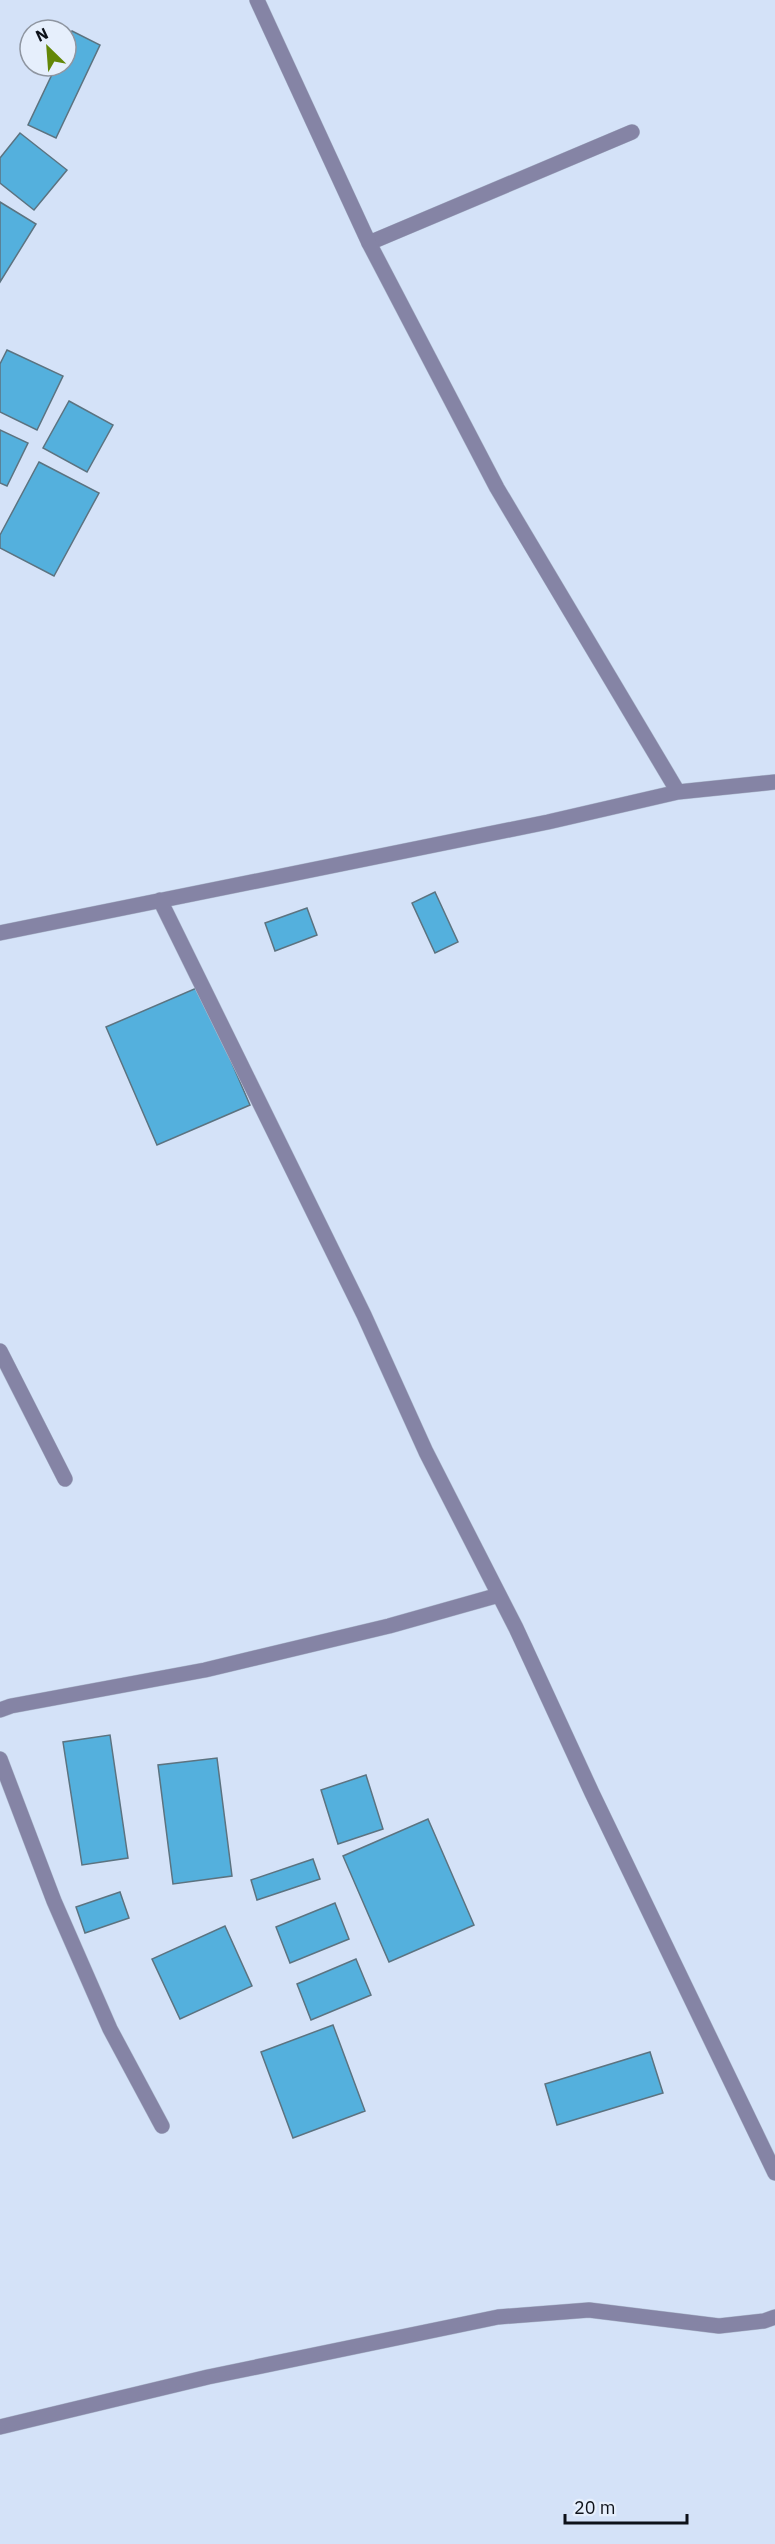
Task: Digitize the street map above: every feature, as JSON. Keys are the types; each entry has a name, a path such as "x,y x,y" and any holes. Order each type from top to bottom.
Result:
{"street":[{"path":"257,0 369,243 497,488 678,792"},
{"path":"369,243 632,132"},
{"path":"0,933 548,822 678,792 775,782"},
{"path":"160,900 364,1315 426,1452 498,1594 775,2174"},
{"path":"0,1351 65,1479"},
{"path":"0,1710 10,1706 205,1670 389,1626 498,1594"},
{"path":"0,1759 54,1901 110,2029 162,2126"},
{"path":"0,2427 220,2375 498,2317 590,2310 719,2326 764,2321 775,2317"}],"building":[{"path":"78,34 100,45 56,138 28,125 50,78 78,78"},
{"path":"20,133 67,170 34,210 0,183 0,158"},
{"path":"0,202 36,224 0,282"},
{"path":"7,350 63,376 37,430 0,412 0,364"},
{"path":"69,401 113,425 87,472 43,448"},
{"path":"0,430 28,443 7,486 0,483"},
{"path":"39,462 99,493 54,576 0,548 0,535"},
{"path":"435,892 458,942 435,953 412,903"},
{"path":"307,908 317,935 275,951 265,923"},
{"path":"199,987 250,1105 157,1145 106,1027"},
{"path":"110,1735 128,1858 82,1865 63,1742"},
{"path":"217,1758 232,1876 173,1884 158,1765"},
{"path":"366,1775 383,1829 338,1844 321,1790"},
{"path":"428,1819 474,1925 389,1962 343,1856"},
{"path":"313,1859 320,1879 257,1900 251,1880"},
{"path":"120,1892 129,1918 85,1933 76,1907"},
{"path":"335,1903 349,1939 290,1963 276,1927"},
{"path":"225,1926 252,1986 180,2019 152,1959"},
{"path":"356,1959 371,1995 311,2020 297,1984"},
{"path":"333,2025 365,2111 293,2138 261,2052"},
{"path":"650,2052 663,2093 557,2125 545,2084"}]}
